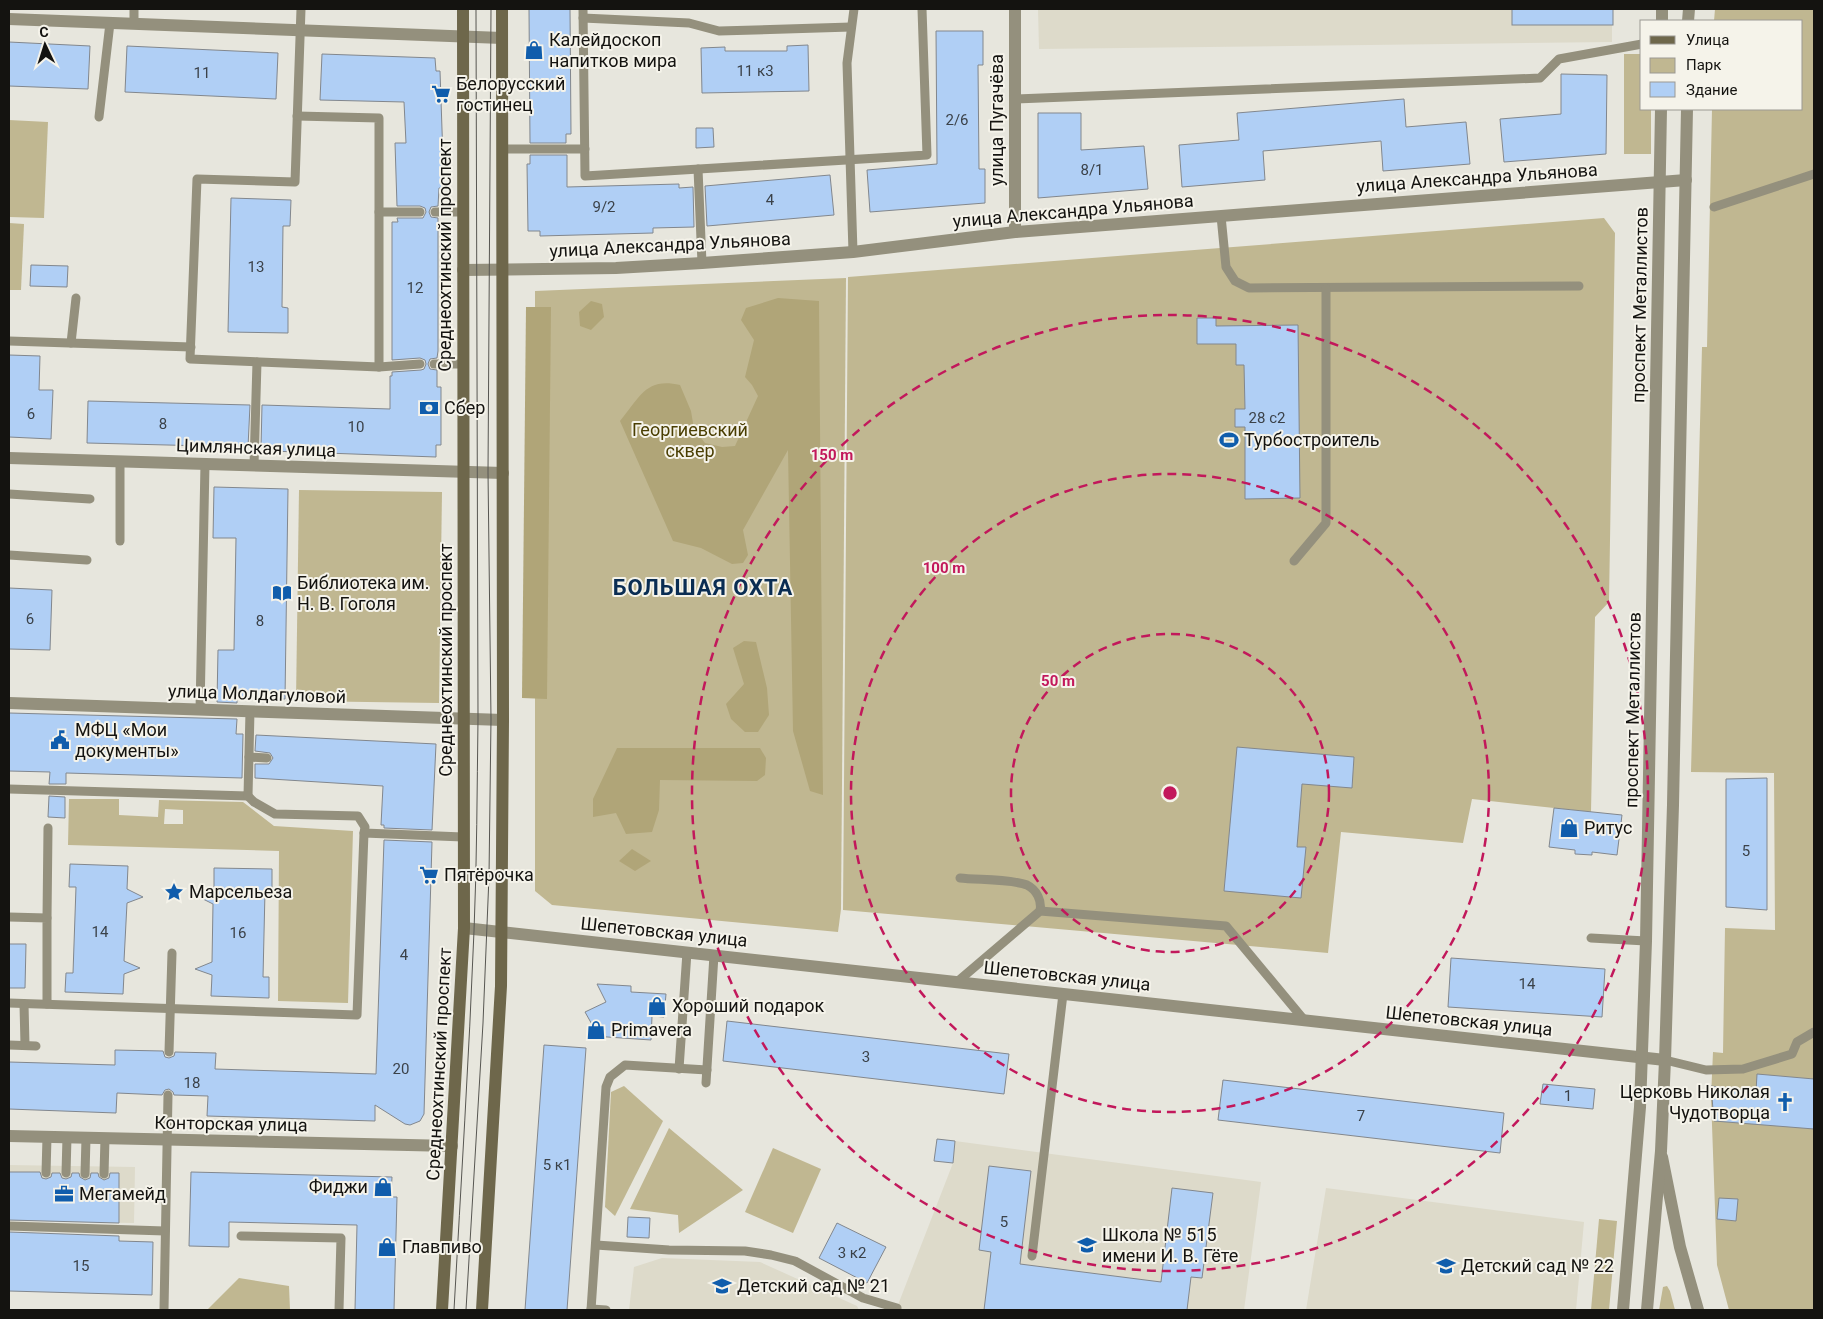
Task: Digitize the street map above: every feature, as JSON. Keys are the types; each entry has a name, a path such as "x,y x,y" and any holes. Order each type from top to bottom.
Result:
{"main road":[{"name":"Среднеохтинский проспект","path":"442,1310 464,928 463,9"},
{"path":"482,1310 501,986 502,932 502,9"}],"street":[{"name":"улица Пугачёва","path":"1015,9 1015,232"},
{"path":"9,19 502,38"},
{"name":"проспект Металлистов","path":"1623,1310 1639,1118 1646,940 1661,110"},
{"path":"1647,1310 1660,1152 1665,1060 1673,805 1687,110"},
{"name":"улица Александра Ульянова","path":"463,270 616,268 854,252 1015,232 1686,180"},
{"name":"Цимлянская улица","path":"9,458 503,473"},
{"name":"улица Молдагуловой","path":"9,703 503,720"},
{"name":"Шепетовская улица","path":"464,928 1665,1060"},
{"name":"Конторская улица","path":"9,1136 452,1146"},
{"path":"1660,1152 1680,1247 1698,1310"}],"lane":[{"path":"134,9 134,24"},
{"path":"301,9 295,182 197,179 190,359 379,366 420,364"},
{"path":"854,9 847,63 854,252"},
{"path":"851,27 719,31 689,24 583,14 585,176 927,155 922,9"},
{"path":"99,117 110,23"},
{"path":"1015,99 1540,78 1559,59 1640,44"},
{"path":"297,116 379,118 379,366"},
{"path":"502,150 585,149"},
{"path":"698,169 702,263"},
{"path":"1714,206 1814,174"},
{"path":"379,212 420,212"},
{"path":"434,212 463,212"},
{"path":"1221,216 1226,267 1235,281 1249,288 1579,286"},
{"path":"1294,562 1326,523 1326,288"},
{"path":"70,343 76,298"},
{"path":"9,341 191,347"},
{"path":"254,465 257,362"},
{"path":"434,364 463,364"},
{"path":"120,462 120,541"},
{"path":"200,710 205,464"},
{"path":"9,494 90,499"},
{"path":"9,556 87,560"},
{"path":"248,796 250,711"},
{"path":"249,758 267,758"},
{"path":"9,789 248,796 254,802 275,814 358,816 365,827 357,1015 9,1003"},
{"path":"47,1004 48,828"},
{"path":"364,834 463,837"},
{"path":"957,982 1040,911 1041,903 1036,892 1027,886 1014,882 960,878"},
{"path":"1040,911 1226,926 1305,1021"},
{"path":"9,917 47,918"},
{"path":"1591,938 1646,940"},
{"path":"679,1069 687,952"},
{"path":"169,1052 172,953"},
{"path":"706,1083 714,955"},
{"path":"1032,1256 1063,994"},
{"path":"24,1004 25,1045"},
{"path":"1665,1060 1706,1070 1743,1069 1792,1054 1797,1042 1814,1032"},
{"path":"9,1045 36,1046"},
{"path":"606,1310 591,1309 606,1087 610,1077 625,1065 707,1070"},
{"path":"164,1310 168,1095"},
{"path":"46,1173 47,1137"},
{"path":"66,1173 67,1138"},
{"path":"85,1174 86,1138"},
{"path":"104,1174 105,1138"},
{"path":"9,1226 165,1231"},
{"path":"241,1236 341,1238 339,1310"},
{"path":"596,1245 669,1250 745,1252 771,1255 795,1261 862,1298 897,1308"}],"shaded area":[{"path":"1038,9 1612,9 1612,42 1039,49"},
{"name":"Школа № 515 имени И. В. Гёте","path":"955,1141 1261,1182 1244,1310 896,1310 953,1163"},
{"name":"Мегамейд","path":"9,1165 135,1167 134,1223 9,1221"},
{"name":"Детский сад № 22","path":"1326,1188 1584,1222 1576,1310 1306,1310"},
{"name":"Детский сад № 21","path":"662,1258 760,1262 857,1306 859,1310 629,1310 634,1267"}],"green space":[{"path":"1715,9 1814,9 1814,1310 1729,1310 1717,1265 1711,1097 1713,1052 1723,1053 1725,928 1775,930 1774,773 1691,772 1702,347 1707,347 1712,110 1803,110 1803,20 1714,20"},
{"path":"1624,54 1640,54 1640,110 1651,110 1651,154 1624,154"},
{"path":"9,120 48,122 44,218 9,217"},
{"name":"Турбостроитель","path":"1604,218 1615,233 1609,602 1595,617 1591,812 1472,799 1463,843 1341,832 1328,953 843,910 848,277"},
{"path":"9,223 24,224 21,290 9,290"},
{"name":"Георгиевский сквер","path":"846,278 841,909 838,932 552,905 535,891 535,291"},
{"path":"778,298 819,301 823,795 810,791 793,731 788,450 743,530 748,555 743,563 732,564 701,548 673,541 620,421 639,397 651,387 668,383 680,385 691,411 694,429 705,443 722,447 735,446 758,396 745,377 754,340 741,320 746,308"},
{"path":"591,301 602,304 604,317 591,330 580,326 579,312"},
{"path":"526,307 551,307 547,699 522,698"},
{"path":"299,490 442,492 439,703 296,701"},
{"path":"744,641 756,642 767,688 769,715 758,732 745,732 731,719 726,704 744,684 733,648"},
{"path":"617,748 760,748 766,758 765,775 757,781 660,780 659,810 652,832 626,834 616,813 593,817 593,799"},
{"path":"69,799 119,799 119,815 158,817 159,800 243,802 274,826 353,831 348,1003 278,1001 279,851 68,845","holes":["165,809 183,810 183,824 164,824"]},
{"path":"632,849 651,861 635,871 619,861"},
{"path":"624,1086 663,1121 615,1216 605,1207 611,1092"},
{"path":"669,1128 743,1190 679,1233 678,1215 630,1209"},
{"path":"773,1148 821,1169 793,1233 745,1212"},
{"path":"1599,1219 1617,1221 1609,1310 1591,1310"},
{"path":"239,1278 289,1286 290,1310 207,1310"},
{"path":"1667,1286 1675,1310 1659,1310 1663,1287"}],"building":[{"path":"529,9 570,9 571,134 566,134 566,143 530,143"},
{"path":"1512,9 1613,9 1613,25 1512,25"},
{"path":"936,31 983,31 983,65 978,65 979,169 985,169 985,203 870,212 867,170 937,164"},
{"path":"9,42 90,46 88,89 9,86"},
{"path":"808,45 809,91 702,93 701,48 725,47 725,51 787,51 787,46"},
{"path":"127,46 278,53 276,99 125,92"},
{"path":"322,54 435,58 436,71 440,71 444,188 439,188 438,206 431,207 429,212 431,217 438,218 438,351 437,358 430,359 428,364 430,369 437,370 437,387 441,387 441,445 436,445 436,457 270,451 270,448 261,448 262,405 390,409 390,376 392,376 392,372 421,370 424,369 426,364 425,360 420,358 392,360 392,222 398,222 397,218 423,218 426,212 425,208 420,206 397,206 395,143 406,143 404,102 320,100"},
{"path":"1561,74 1607,75 1606,154 1504,162 1500,119 1561,114"},
{"path":"1404,99 1406,127 1466,122 1470,164 1383,171 1381,141 1263,151 1265,180 1182,187 1179,145 1239,140 1237,113"},
{"path":"1038,113 1081,113 1081,150 1144,146 1148,189 1038,198"},
{"path":"696,128 713,128 714,147 696,148"},
{"path":"530,155 567,155 567,187 679,184 679,188 693,187 694,227 653,228 653,233 540,236 540,231 528,231 527,164 530,164"},
{"path":"830,175 834,215 707,226 705,186"},
{"path":"231,198 291,200 290,226 283,226 282,307 288,308 288,333 228,332"},
{"path":"31,265 68,266 67,287 30,286"},
{"path":"1197,318 1216,318 1216,326 1298,325 1300,498 1245,499 1245,427 1235,427 1235,409 1245,409 1244,365 1236,365 1236,344 1197,344"},
{"path":"9,355 40,356 39,390 53,390 51,439 9,437"},
{"path":"88,401 250,405 248,447 87,443"},
{"path":"214,487 288,489 285,699 237,698 237,703 217,702 218,650 234,650 236,538 213,538"},
{"path":"9,588 52,590 50,650 9,649"},
{"path":"9,713 237,719 236,734 243,734 242,778 66,773 66,784 49,784 50,772 9,771"},
{"path":"256,735 436,744 432,830 384,828 384,825 381,825 383,786 255,778 255,764 269,764 273,758 270,753 255,751"},
{"path":"1237,747 1354,757 1352,788 1302,784 1297,847 1306,847 1301,898 1224,891"},
{"path":"1767,778 1767,910 1726,907 1726,779"},
{"path":"49,796 65,797 65,818 48,817"},
{"path":"1554,808 1622,815 1617,855 1592,852 1592,855 1575,854 1575,850 1549,847"},
{"path":"384,840 432,842 424,1114 420,1121 410,1125 405,1124 375,1105 375,1121 207,1116 208,1096 174,1095 169,1089 165,1090 162,1095 117,1093 116,1113 9,1109 9,1062 115,1065 115,1050 163,1051 165,1057 169,1058 174,1056 175,1052 216,1053 215,1069 376,1074"},
{"path":"70,864 128,866 127,889 143,897 127,903 124,961 140,968 124,974 123,994 65,992 66,973 73,973 76,887 69,887"},
{"path":"214,868 272,869 272,891 265,891 263,977 269,977 269,998 211,996 212,975 195,969 212,962 213,904 197,896 214,890"},
{"path":"9,944 26,944 25,988 9,988"},
{"path":"1451,958 1605,969 1602,1017 1448,1007"},
{"path":"597,984 631,986 631,992 666,994 664,1017 652,1016 651,1040 593,1036 594,1028 585,1012 606,1002"},
{"path":"727,1021 1009,1054 1004,1094 723,1061"},
{"path":"544,1045 586,1048 567,1310 525,1310"},
{"name":"Церковь Николая Чудотворца","path":"1757,1074 1814,1079 1814,1129 1714,1121 1711,1086 1756,1092"},
{"path":"1223,1080 1504,1113 1500,1153 1218,1120"},
{"path":"1543,1084 1595,1089 1593,1109 1540,1104"},
{"path":"937,1139 955,1141 953,1163 934,1161"},
{"path":"989,1166 1031,1171 1020,1264 1161,1282 1172,1188 1213,1193 1202,1278 1191,1277 1187,1310 984,1310 991,1252 979,1250"},
{"name":"Мегамейд","path":"9,1172 40,1172 42,1178 46,1179 51,1177 52,1173 60,1173 62,1178 66,1179 71,1177 72,1173 79,1173 80,1177 85,1180 90,1178 91,1173 98,1173 99,1177 104,1180 109,1178 110,1173 119,1173 119,1223 9,1220"},
{"path":"191,1172 392,1177 391,1197 397,1197 394,1310 355,1310 357,1225 229,1222 229,1247 189,1246"},
{"path":"1719,1198 1738,1199 1736,1221 1717,1219"},
{"path":"628,1217 650,1218 649,1238 627,1237"},
{"path":"837,1223 886,1247 867,1283 819,1258"},
{"path":"9,1232 119,1236 119,1241 153,1242 152,1295 9,1291"}],"tram line":[{"path":"454,1310 470,1026 476,851 478,719 476,9"},
{"path":"466,1310 483,1023 489,876 491,719 488,472 491,9"}],"place":[{"name":"Калейдоскоп напитков мира","path":"534,50"},
{"name":"Белорусский гостинец","path":"441,94"},
{"name":"Сбер","path":"429,408"},
{"name":"Турбостроитель","path":"1229,440"},
{"name":"Библиотека им. Н. В. Гоголя","path":"282,593"},
{"name":"МФЦ «Мои документы»","path":"60,740"},
{"name":"Ритус","path":"1569,828"},
{"name":"Пятёрочка","path":"429,875"},
{"name":"Марсельеза","path":"174,892"},
{"name":"Хороший подарок","path":"657,1006"},
{"name":"Primavera","path":"596,1030"},
{"name":"Церковь Николая Чудотворца","path":"1785,1102"},
{"name":"Фиджи","path":"383,1187"},
{"name":"Мегамейд","path":"64,1194"},
{"name":"Школа № 515 имени И. В. Гёте","path":"1087,1245"},
{"name":"Главпиво","path":"387,1247"},
{"name":"Детский сад № 22","path":"1446,1266"},
{"name":"Детский сад № 21","path":"722,1286"}],"district":[{"name":"БОЛЬШАЯ ОХТА","path":"703,587"}]}
